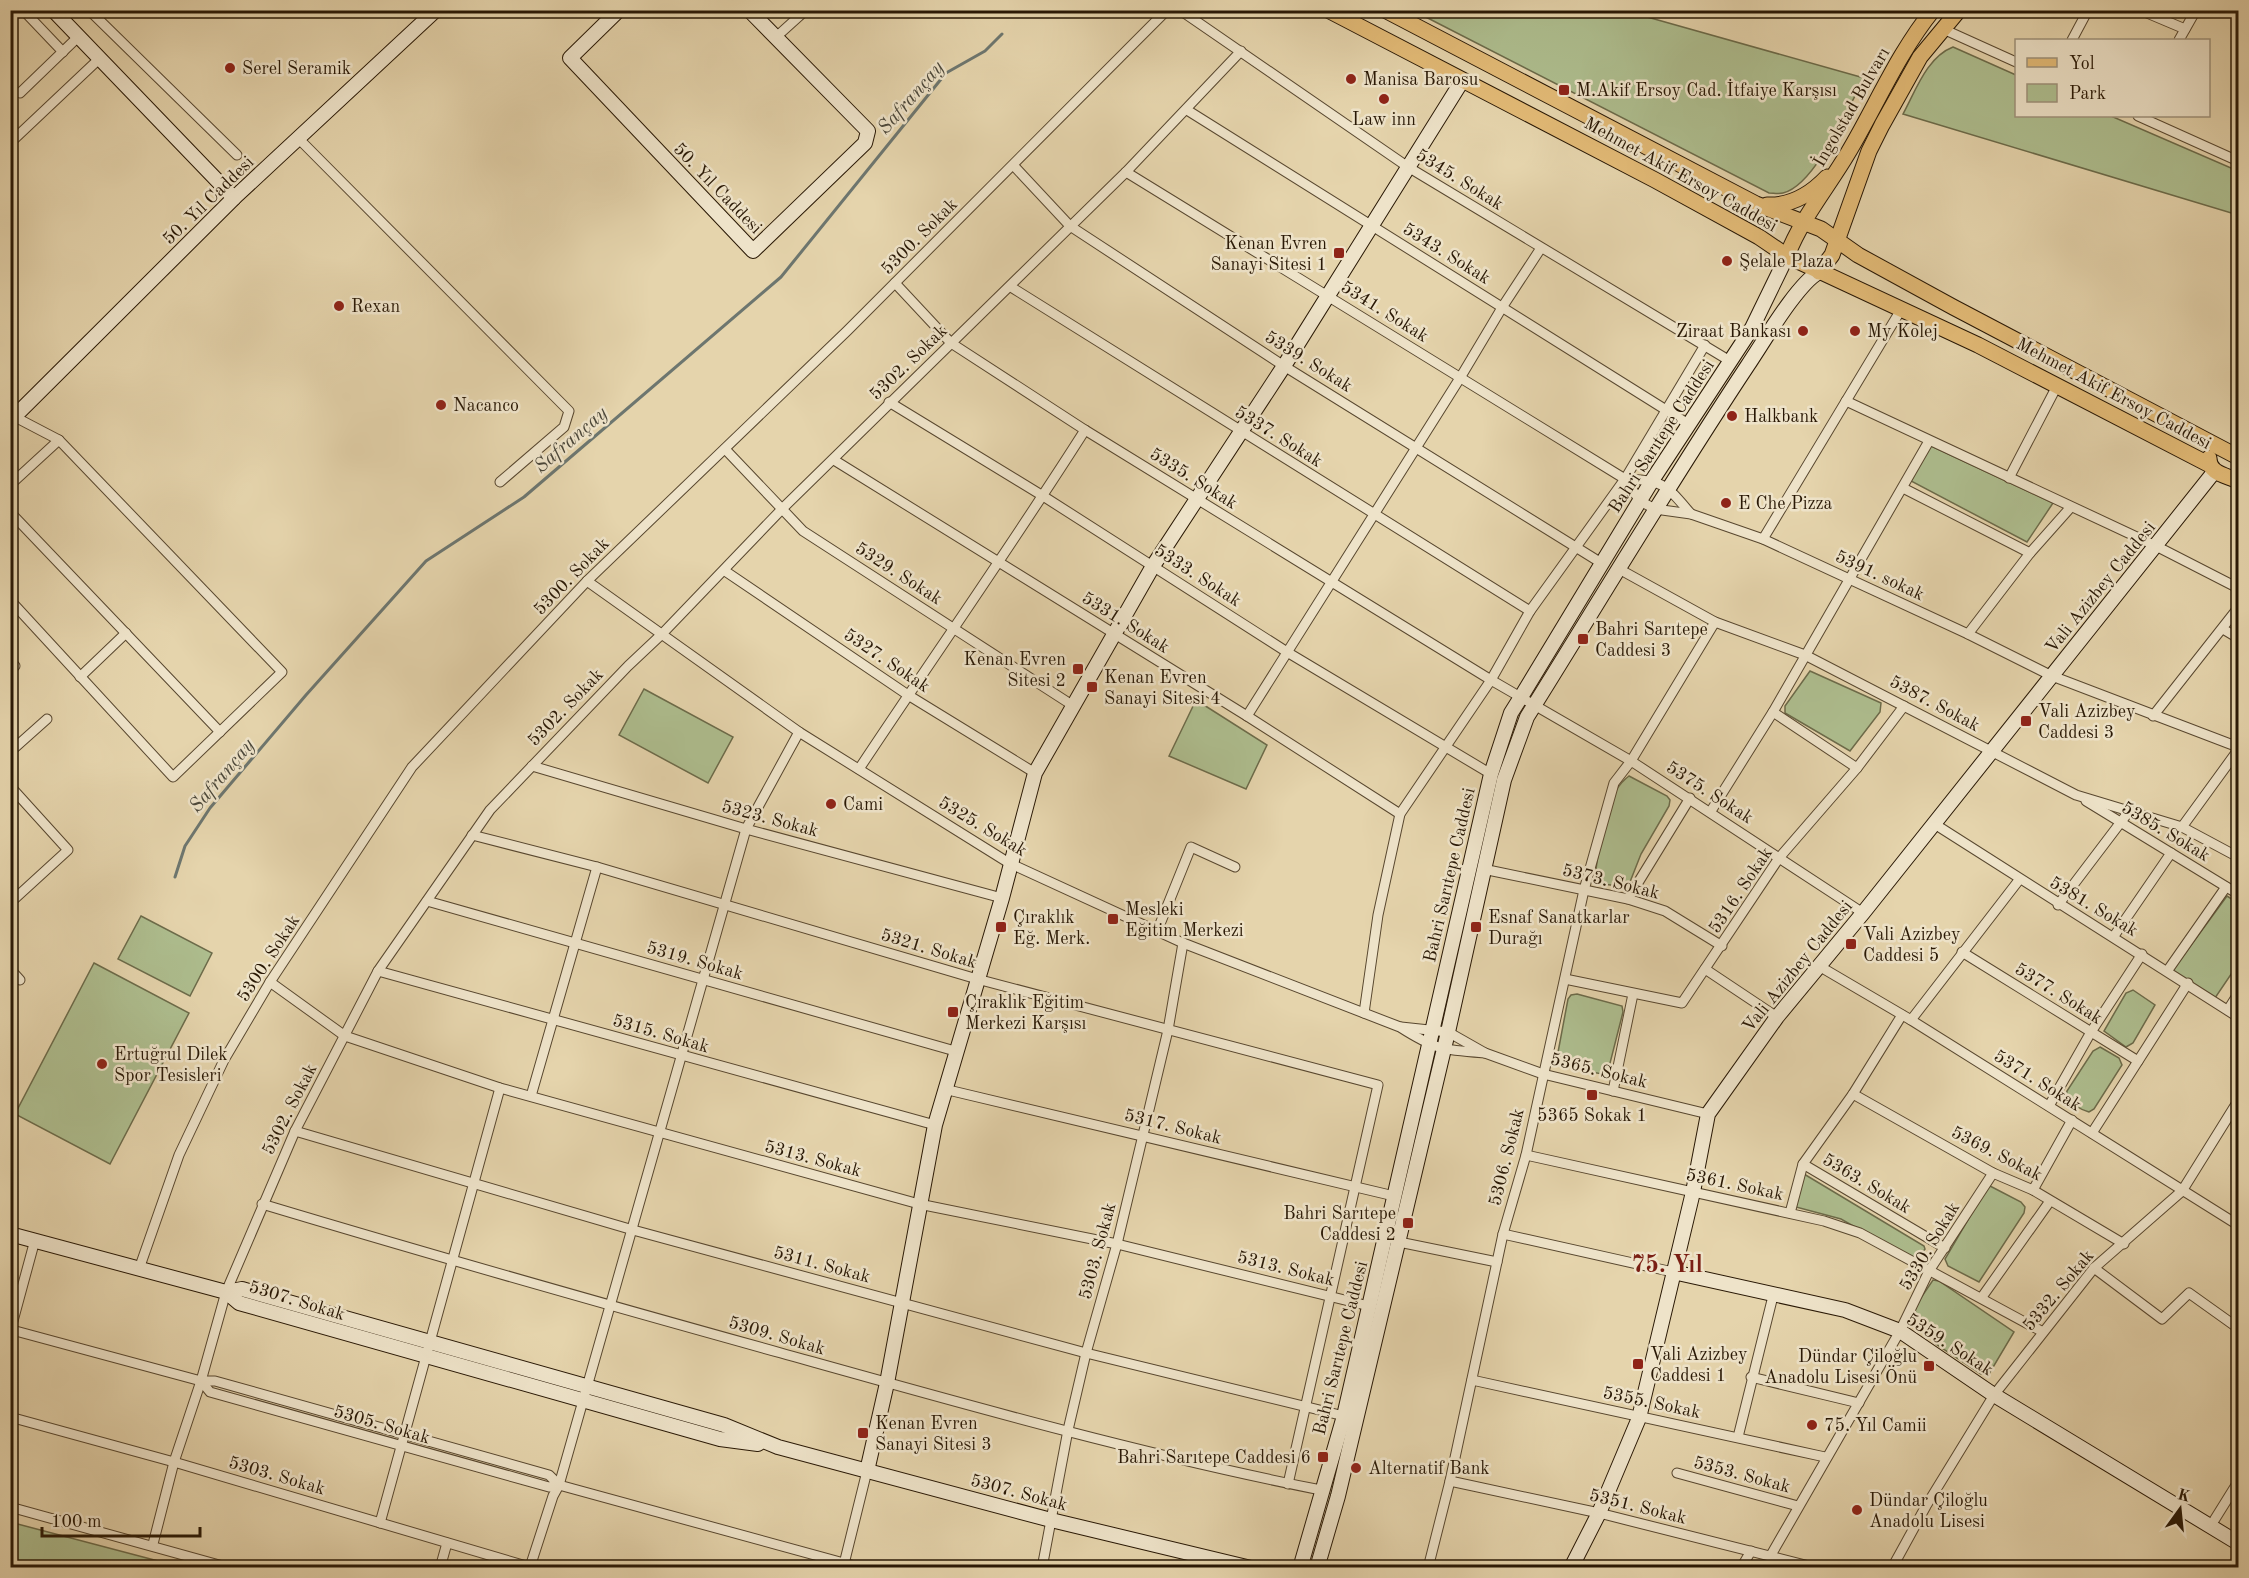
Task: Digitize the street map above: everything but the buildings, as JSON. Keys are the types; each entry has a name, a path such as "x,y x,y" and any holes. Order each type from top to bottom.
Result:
{"main road":[{"name":"Mehmet Akif Ersoy Caddesi","path":"1328,10 1680,193 1759,237 1787,256 1902,308 2238,481"},
{"name":"Mehmet Akif Ersoy Caddesi","path":"1385,10 1756,204 1836,238 1858,255 2070,370 2231,453"},
{"name":"İngolstad Bulvarı","path":"1820,272 1832,255 1855,188 1882,125 1920,57 1959,10"},
{"name":"İngolstad Bulvarı","path":"1787,256 1929,12"},
{"path":"1756,204 1785,206 1805,195 1819,186 1848,152"},
{"path":"1855,188 1850,232 1858,255"},
{"path":"2211,453 2231,453 2234,465 2229,471 2215,470 2211,453"}],"street":[{"path":"23,10 63,52"},
{"path":"53,10 234,198"},
{"path":"89,10 237,155"},
{"name":"50. Yıl Caddesi","path":"13,419 234,198 435,10"},
{"name":"50. Yıl Caddesi","path":"619,10 570,58 753,251 865,143 868,131 749,10"},
{"path":"775,38 806,10"},
{"name":"5300. Sokak","path":"139,1269 184,1144 224,1060 270,982 412,768 587,581 896,283 1167,10"},
{"name":"5345. Sokak","path":"1180,10 1408,167 1731,361"},
{"path":"2073,39 2088,10"},
{"path":"2140,10 2185,29"},
{"path":"2180,39 2196,10"},
{"path":"1943,29 2015,62"},
{"path":"20,93 78,37"},
{"name":"5302. Sokak","path":"153,1544 174,1462 201,1381 226,1292 295,1131 378,971 490,810 628,666 725,571 783,507 834,460 951,342 1011,287 1187,110 1241,51"},
{"path":"10,143 99,59"},
{"path":"844,1565 887,1383 935,1125 1002,898 1009,863 1035,773 1153,566 1284,366 1462,81"},
{"name":"5343. Sokak","path":"1187,110 1690,425"},
{"path":"2141,117 2238,161"},
{"path":"299,139 569,411 564,427 500,482"},
{"name":"5339. Sokak","path":"1014,166 1070,226 1284,366 1603,564"},
{"name":"5341. Sokak","path":"1126,172 1624,479"},
{"path":"1247,716 1541,248"},
{"name":"Bahri Sarıtepe Caddesi","path":"1787,256 1761,312 1653,479 1508,721 1491,774 1344,1416 1299,1566 1316,1568 1338,1496 1448,1032 1483,869 1504,780 1517,737 1534,704 1655,509 1772,330 1807,282 1820,272"},
{"name":"5335. Sokak","path":"896,283 951,342 1085,430 1521,697"},
{"name":"5337. Sokak","path":"1011,287 1530,611"},
{"path":"1763,539 1902,308"},
{"path":"1364,1013 1378,915 1400,814 1491,680 1530,611 1578,547 1624,479 1705,345"},
{"path":"2009,478 2057,386"},
{"path":"1846,401 2070,508 2156,546 2238,588"},
{"name":"5333. Sokak","path":"889,402 1043,496 1287,652 1491,774"},
{"path":"10,600 173,777 282,672 59,440 13,419"},
{"path":"859,769 952,627 1000,562 1085,430"},
{"path":"10,485 59,440"},
{"path":"1711,811 1773,712 1929,441"},
{"name":"5329. Sokak","path":"725,449 783,507 803,531 1072,705"},
{"name":"5331. Sokak","path":"834,460 1247,716 1400,814"},
{"name":"Vali Azizbey Caddesi","path":"1571,1568 1599,1513 1640,1418 1693,1192 1708,1114 1777,1017 1863,913 2215,470"},
{"path":"1624,479 1653,479 1669,489 1691,514"},
{"path":"1624,479 1640,501 1655,509"},
{"path":"1903,488 2030,553"},
{"path":"1968,634 2030,553 2070,508"},
{"name":"5391. sokak","path":"1655,509 1691,514 1763,539 1968,634 2052,676 2238,749"},
{"path":"10,512 220,732"},
{"name":"5387. Sokak","path":"1619,569 1715,622 1805,655 2076,795 2182,827 2238,857"},
{"name":"5327. Sokak","path":"725,571 908,695 1035,773"},
{"name":"5325. Sokak","path":"587,581 799,732 1009,863 1183,942 1400,1027"},
{"path":"2153,716 2238,608"},
{"name":"5306. Sokak","path":"1428,1568 1450,1480 1503,1234 1526,1155 1584,890 1614,783 1631,760 1715,622"},
{"path":"2223,628 2238,638"},
{"path":"80,677 126,633"},
{"name":"5375. Sokak","path":"1521,697 1631,760 1863,913"},
{"name":"5316. Sokak","path":"1565,979 1682,1003 1779,858 1857,768 1904,706"},
{"path":"1773,712 1857,768"},
{"path":"10,752 47,719"},
{"path":"532,1567 584,1401 609,1305 633,1230 658,1132 746,829 799,732"},
{"path":"2182,827 2238,749"},
{"name":"5323. Sokak","path":"531,766 746,829 1002,898"},
{"path":"10,786 68,849 10,903"},
{"name":"5385. Sokak","path":"2076,795 2238,894"},
{"path":"1628,899 1690,798"},
{"path":"2058,905 2130,810"},
{"name":"5381. Sokak","path":"1934,823 2058,905 2114,936 2238,1017"},
{"name":"5321. Sokak","path":"472,835 597,867 977,979 1378,1085 1356,1188"},
{"path":"1158,929 1191,847 1235,867"},
{"path":"2114,936 2171,853"},
{"path":"531,1096 597,867"},
{"name":"5373. Sokak","path":"1483,869 1628,899 1665,911 1722,946"},
{"path":"1790,1213 1803,1164 1906,1017 1962,952 2019,880"},
{"path":"2168,970 2226,887"},
{"name":"5319. Sokak","path":"427,901 955,1051"},
{"name":"5303. Sokak","path":"1042,1568 1068,1430 1086,1353 1117,1244 1168,1030 1183,942"},
{"name":"5377. Sokak","path":"1962,952 2138,1061"},
{"path":"2049,1106 2091,1032 2142,954"},
{"name":"5371. Sokak","path":"1819,966 1906,1017 2238,1225"},
{"path":"10,969 20,980"},
{"path":"1705,969 1777,1017"},
{"name":"5315. Sokak","path":"378,971 935,1125"},
{"name":"5313. Sokak","path":"270,982 345,1036 500,1088 920,1204 1117,1244 1369,1306"},
{"path":"2092,1133 2188,983"},
{"path":"1612,1091 1634,994"},
{"path":"2228,1010 2238,994"},
{"path":"1400,1027 1448,1032 1485,1053"},
{"path":"1400,1027 1429,1046 1443,1050 1485,1053"},
{"name":"5365. Sokak","path":"1485,1053 1543,1074 1708,1114"},
{"path":"380,1523 450,1261 500,1088"},
{"name":"5317. Sokak","path":"944,1089 1394,1196"},
{"name":"5369. Sokak","path":"1853,1094 1993,1173 2033,1190 2124,1244"},
{"name":"5332. Sokak","path":"1892,1568 1926,1506 1994,1395 2094,1268 2182,1191 2238,1101"},
{"path":"2033,1190 2072,1120"},
{"name":"5311. Sokak","path":"295,1131 633,1230 1086,1353 1344,1416"},
{"name":"5361. Sokak","path":"1526,1155 1790,1213 1860,1233 2043,1332"},
{"name":"5363. Sokak","path":"1803,1164 1945,1248"},
{"name":"5330. Sokak","path":"1771,1555 1900,1332 1929,1271 1993,1173"},
{"path":"1288,1484 1356,1188"},
{"path":"1982,1297 2050,1201"},
{"name":"5309. Sokak","path":"262,1204 450,1261 887,1383 1068,1430 1321,1490"},
{"path":"10,1234 226,1292"},
{"name":"5359. Sokak","path":"1503,1234 1773,1296 1845,1310 1900,1332 1994,1395 2238,1543"},
{"path":"11,1331 34,1240"},
{"path":"1399,1242 1497,1262"},
{"path":"2094,1268 2162,1319 2189,1293 2238,1328"},
{"name":"5307. Sokak","path":"226,1292 242,1289 430,1340 724,1425 778,1446 867,1471 1204,1562 1251,1568"},
{"name":"5307. Sokak","path":"226,1292 239,1303 426,1357 720,1439 778,1446"},
{"path":"1738,1437 1751,1377 1773,1296"},
{"name":"5305. Sokak","path":"11,1331 201,1381 215,1380 549,1475 559,1485"},
{"path":"1751,1377 1859,1403"},
{"name":"5355. Sokak","path":"1472,1380 1826,1457"},
{"name":"5305. Sokak","path":"201,1381 210,1392 400,1446 549,1487 559,1485 844,1565 862,1568"},
{"name":"5303. Sokak","path":"10,1417 174,1462 532,1567"},
{"name":"5353. Sokak","path":"1677,1473 1798,1506"},
{"name":"5351. Sokak","path":"1450,1480 1599,1513 1817,1568"},
{"path":"2210,1527 2238,1482"},
{"path":"10,1507 153,1544 230,1568"},
{"path":"440,1568 447,1543"},
{"path":"1741,1568 1751,1551"},
{"path":"2230,1568 2238,1559"}],"green space":[{"path":"1414,11 1626,11 1864,78 1830,143 1807,176 1795,187 1783,193 1769,193"},
{"path":"1953,47 2015,75 2015,117 2113,117 2238,171 2238,215 1903,114 1929,66"},
{"path":"1929,445 2053,503 2027,542 1911,481"},
{"path":"1810,671 1881,703 1880,712 1850,751 1785,713 1785,706"},
{"path":"644,689 733,737 708,783 619,735"},
{"path":"1196,700 1267,745 1246,789 1169,756"},
{"path":"1629,776 1667,796 1670,800 1669,806 1641,854 1628,887 1602,884 1595,876 1604,822 1613,796"},
{"path":"2227,896 2238,903 2238,964 2215,998 2172,971"},
{"path":"141,916 212,953 190,996 118,959"},
{"name":"Ertuğrul Dilek Spor Tesisleri","path":"94,963 189,1013 110,1164 15,1114"},
{"path":"2133,990 2155,1005 2133,1043 2126,1047 2104,1031 2126,993"},
{"path":"1577,994 1622,1006 1623,1012 1607,1075 1556,1063 1568,999 1571,995"},
{"path":"2100,1047 2119,1058 2122,1065 2094,1109 2089,1112 2076,1106 2066,1096 2093,1051"},
{"path":"1804,1174 1924,1246 1925,1249 1917,1260 1913,1260 1841,1219 1796,1207"},
{"path":"1990,1186 2021,1202 2025,1207 2024,1213 1979,1282 1948,1266 1945,1259 1986,1189"},
{"path":"1933,1280 1939,1281 2014,1332 1989,1374 1981,1374 1933,1342 1933,1327 1917,1315 1914,1308"},
{"path":"10,1522 181,1567 11,1567"}],"waterway":[{"name":"Safrançay","path":"175,877 185,846 210,808 306,695 426,561 524,497 781,277 946,73 985,51 1002,34"}],"place":[{"name":"Serel Seramik","path":"230,68"},
{"name":"Manisa Barosu","path":"1351,79"},
{"name":"M.Akif Ersoy Cad. İtfaiye Karşısı","path":"1564,90"},
{"name":"Law inn","path":"1384,99"},
{"name":"Kenan Evren Sanayi Sitesi 1","path":"1339,253"},
{"name":"Şelale Plaza","path":"1727,261"},
{"name":"Rexan","path":"339,306"},
{"name":"Ziraat Bankası","path":"1803,331"},
{"name":"My Kolej","path":"1855,331"},
{"name":"Nacanco","path":"441,405"},
{"name":"Halkbank","path":"1732,416"},
{"name":"E Che Pizza","path":"1726,503"},
{"name":"Bahri Sarıtepe Caddesi 3","path":"1583,639"},
{"name":"Kenan Evren Sitesi 2","path":"1078,669"},
{"name":"Kenan Evren Sanayi Sitesi 4","path":"1092,687"},
{"name":"Vali Azizbey Caddesi 3","path":"2026,721"},
{"name":"Cami","path":"831,804"},
{"name":"Mesleki Eğitim Merkezi","path":"1113,919"},
{"name":"Çıraklık Eğ. Merk.","path":"1001,927"},
{"name":"Esnaf Sanatkarlar Durağı","path":"1476,927"},
{"name":"Vali Azizbey Caddesi 5","path":"1851,944"},
{"name":"Çıraklık Eğitim Merkezi Karşısı","path":"953,1012"},
{"name":"Ertuğrul Dilek Spor Tesisleri","path":"102,1064"},
{"name":"5365 Sokak 1","path":"1592,1095"},
{"name":"Bahri Sarıtepe Caddesi 2","path":"1408,1223"},
{"name":"Vali Azizbey Caddesi 1","path":"1638,1364"},
{"name":"Dündar Çiloğlu Anadolu Lisesi Önü","path":"1929,1366"},
{"name":"75. Yıl Camii","path":"1812,1425"},
{"name":"Kenan Evren Sanayi Sitesi 3","path":"863,1433"},
{"name":"Bahri Sarıtepe Caddesi 6","path":"1323,1457"},
{"name":"Alternatif Bank","path":"1356,1468"},
{"name":"Dündar Çiloğlu Anadolu Lisesi","path":"1857,1510"}],"district":[{"name":"75. Yıl","path":"1667,1264"}]}
